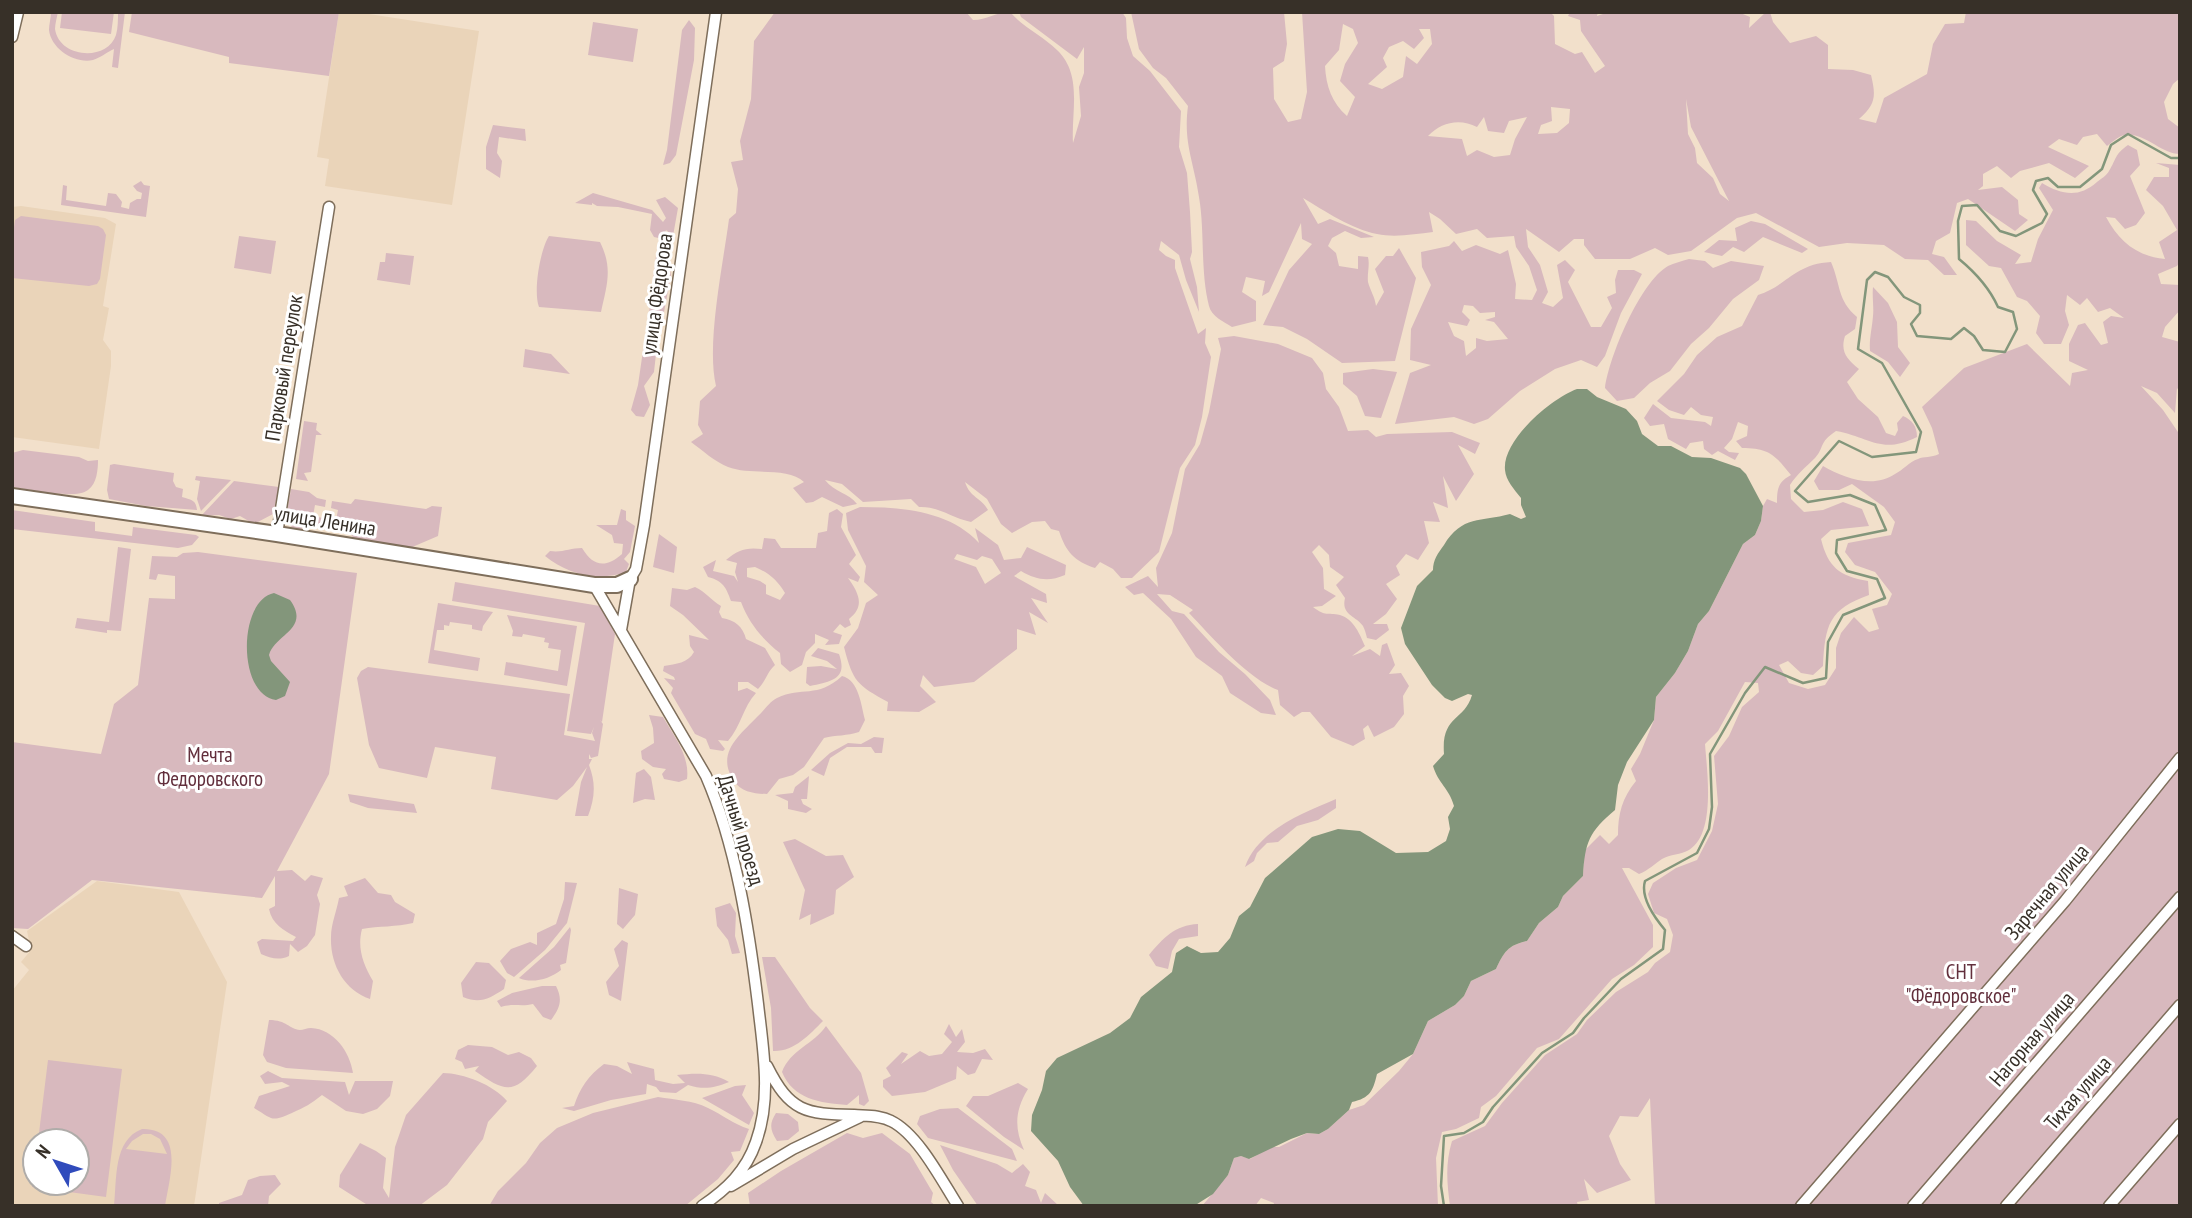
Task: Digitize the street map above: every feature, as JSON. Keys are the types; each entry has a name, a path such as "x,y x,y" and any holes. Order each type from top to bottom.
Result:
{"street":[{"path":"12,37 18,12"},
{"name":"улица Фёдорова","path":"621,629 644,525 716,12"},
{"name":"Парковый переулок","path":"276,534 329,207"},
{"name":"улица Ленина","path":"12,496 594,584 617,585 630,579"},
{"name":"Дачный проезд","path":"594,584 706,776 715,795 741,892 752,952 765,1063 765,1101 756,1144 728,1188"},
{"name":"Заречная улица","path":"1801,1206 2065,901 2180,758"},
{"name":"Нагорная улица","path":"1913,1206 2180,897"},
{"path":"12,936 26,946"},
{"name":"Тихая улица","path":"2006,1206 2180,1005"},
{"path":"765,1063 784,1096 796,1106 811,1112 880,1117 904,1129 958,1206"},
{"path":"702,1206 793,1149 864,1115"},
{"path":"2109,1206 2180,1124"}],"shaded area":[{"path":"339,12 356,12 479,31 452,205 325,186 329,159 317,157"},
{"path":"12,207 105,218 116,224 103,306 109,308 103,340 111,351 111,366 99,449 12,437"},
{"path":"1577,389 1587,389 1597,397 1626,409 1637,421 1642,434 1658,446 1671,446 1692,457 1711,458 1740,468 1763,506 1755,535 1743,544 1709,611 1698,624 1688,651 1656,697 1654,720 1627,762 1618,785 1615,810 1590,838 1583,876 1563,896 1558,907 1539,923 1527,941 1511,947 1496,969 1471,981 1464,996 1455,1005 1428,1021 1413,1054 1377,1074 1370,1093 1352,1102 1349,1110 1328,1129 1319,1134 1307,1133 1291,1139 1249,1159 1241,1156 1234,1158 1228,1175 1213,1194 1194,1206 1084,1206 1070,1187 1058,1161 1031,1131 1032,1115 1046,1071 1057,1058 1110,1033 1130,1018 1141,997 1172,972 1176,953 1187,946 1201,953 1218,952 1230,938 1239,916 1250,907 1265,878 1312,837 1338,829 1360,831 1396,853 1428,852 1446,841 1450,829 1448,817 1454,806 1433,766 1444,754 1444,741 1449,725 1464,710 1472,695 1468,694 1452,701 1445,698 1432,685 1405,644 1401,628 1417,586 1433,570 1438,554 1451,535 1473,521 1510,514 1521,519 1526,517 1521,498 1507,478 1506,458 1511,446 1530,422 1555,401"},
{"path":"274,593 290,600 296,618 294,625 272,648 269,655 271,661 290,682 285,696 276,700 263,694 254,682 247,647 254,612 262,599"},
{"path":"97,881 179,892 227,982 194,1206 12,1206 12,991 29,970 21,962 31,950 27,931"}],"green space":[{"path":"51,12 58,12 55,29 58,39 65,46 74,51 94,53 111,44 117,32 118,12 125,12 118,68 112,67 114,49 96,59 86,61 65,54 59,49 49,30"},
{"path":"62,12 114,12 111,34 60,28"},
{"path":"132,12 339,12 329,76 229,63 229,57 129,32"},
{"path":"775,12 966,12 973,20 1010,12 1057,50 1065,60 1073,82 1073,143 1081,116 1079,87 1084,73 1084,47 1077,59 1021,17 1019,12 1122,12 1126,18 1127,38 1133,56 1150,71 1181,111 1179,147 1187,173 1192,252 1190,259 1197,287 1199,312 1179,255 1161,241 1159,250 1175,260 1175,268 1198,334 1206,328 1205,343 1211,357 1195,445 1180,468 1159,552 1132,578 1121,578 1113,569 1100,562 1095,568 1076,559 1068,550 1059,531 1051,529 1045,521 1032,522 1012,533 1001,524 987,499 965,482 988,510 971,522 932,508 919,507 911,499 863,502 842,484 825,480 857,504 843,507 822,497 806,503 793,488 804,482 797,477 737,470 713,459 691,442 703,434 698,425 700,401 716,386 713,349 716,304 729,219 736,213 738,189 731,162 743,160 740,141 751,99 754,41"},
{"path":"1131,12 1284,12 1287,44 1284,61 1273,68 1274,99 1288,122 1301,119 1307,92 1302,12 1550,12 1554,16 1555,44 1575,54 1582,52 1595,73 1605,66 1581,31 1580,20 1568,16 1570,12 1598,12 1597,16 1609,12 1738,12 1750,17 1749,28 1766,12 1770,12 1773,22 1790,43 1816,36 1828,45 1828,69 1853,70 1871,75 1874,89 1872,104 1859,119 1876,123 1884,98 1927,74 1933,44 1945,24 1964,23 1966,12 2180,12 2180,78 2173,84 2164,102 2168,119 2180,128 2180,154 2129,135 2121,136 2107,146 2097,134 2083,137 2077,145 2059,139 2048,147 2089,166 2075,178 2049,163 2020,171 2011,178 1997,166 1983,174 1983,186 1978,190 2002,187 2018,200 2019,214 2028,220 2015,231 1968,199 1957,203 1950,233 1936,241 1932,254 1944,257 1957,275 1944,275 1928,260 1905,259 1884,245 1847,243 1819,247 1756,213 1737,218 1691,251 1668,255 1655,248 1630,259 1595,259 1584,245 1584,239 1574,239 1559,252 1526,229 1528,247 1540,265 1548,292 1542,303 1553,307 1563,298 1557,265 1565,260 1575,270 1568,282 1591,327 1601,327 1612,308 1607,297 1616,293 1615,280 1618,270 1634,270 1642,274 1621,313 1605,356 1597,367 1581,360 1555,369 1520,391 1488,419 1474,424 1454,417 1395,424 1410,373 1431,365 1410,360 1411,329 1431,285 1422,267 1421,252 1449,246 1454,241 1462,251 1476,245 1500,254 1508,250 1516,284 1515,299 1532,300 1537,290 1529,266 1516,247 1514,236 1487,238 1477,229 1456,234 1429,212 1433,232 1398,236 1377,234 1348,224 1303,198 1318,224 1330,219 1374,237 1361,238 1345,231 1332,238 1328,246 1336,253 1339,266 1358,269 1358,256 1368,257 1368,282 1376,306 1384,292 1375,269 1386,256 1393,256 1399,248 1416,278 1395,361 1342,363 1307,339 1283,327 1263,325 1289,270 1312,244 1302,239 1301,223 1269,292 1262,296 1265,281 1246,277 1242,292 1256,301 1256,321 1232,327 1212,313 1206,292 1201,210 1188,142 1188,106 1139,49","holes":["1343,24 1353,29 1358,43 1345,64 1340,81 1355,97 1347,116 1337,106 1331,94 1325,66 1339,50","1419,29 1430,29 1432,44 1417,64 1406,56 1403,77 1382,89 1368,84 1387,67 1383,58 1389,47 1403,41 1414,49 1424,38","1686,99 1691,127 1729,201 1720,194 1713,178 1697,163 1695,148 1688,134","1551,107 1570,109 1569,123 1557,133 1538,134 1541,125 1552,121","1484,117 1488,131 1504,133 1509,121 1527,117 1510,155 1494,157 1477,150 1467,156 1462,139 1428,136 1439,127 1451,123 1477,127","1464,305 1473,306 1480,313 1495,312 1495,317 1485,320 1494,322 1508,339 1487,341 1476,338 1476,348 1466,356 1464,341 1454,336 1448,322 1467,326 1470,320 1462,312"]},
{"path":"689,20 695,28 694,60 676,155 670,163 663,165 682,30"},
{"path":"593,22 638,29 633,62 588,55"},
{"path":"493,125 525,129 526,141 499,137 497,153 502,161 500,178 486,169 486,147"},
{"name":"СНТ \"Фёдоровское\"","path":"2128,145 2137,150 2140,165 2130,176 2145,213 2136,225 2125,229 2115,218 2106,217 2123,240 2145,255 2165,259 2159,242 2177,230 2163,206 2146,190 2154,177 2169,177 2169,168 2156,163 2180,165 2180,261 2177,266 2158,274 2161,284 2180,285 2180,310 2165,327 2162,337 2180,342 2180,392 2177,388 2175,413 2157,393 2141,386 2163,410 2180,435 2180,1206 1655,1206 1650,1098 1638,1117 1620,1116 1609,1136 1620,1164 1631,1180 1597,1193 1584,1179 1589,1200 1577,1202 1578,1206 1450,1206 1447,1174 1452,1141 1485,1126 1545,1055 1577,1034 1587,1020 1616,992 1648,972 1670,952 1673,935 1667,919 1654,913 1648,894 1653,883 1676,868 1697,860 1712,831 1718,804 1714,756 1729,736 1742,707 1759,692 1758,683 1745,682 1718,731 1705,744 1708,801 1698,842 1689,850 1665,857 1639,874 1629,868 1622,868 1653,925 1653,947 1634,965 1612,979 1559,1039 1537,1048 1496,1096 1481,1107 1479,1118 1456,1129 1442,1132 1436,1158 1438,1206 1273,1206 1274,1203 1261,1198 1255,1206 1202,1206 1228,1175 1234,1158 1241,1156 1250,1159 1271,1147 1279,1147 1307,1133 1319,1134 1349,1110 1364,1105 1413,1054 1428,1021 1455,1005 1464,996 1471,981 1496,969 1507,950 1527,941 1539,923 1558,907 1563,896 1583,876 1584,851 1600,835 1609,844 1618,835 1622,806 1636,781 1631,769 1654,720 1656,697 1688,651 1698,624 1709,611 1743,544 1755,535 1767,499 1777,503 1779,486 1791,475 1771,454 1759,449 1742,448 1736,441 1747,436 1748,426 1738,422 1732,439 1724,448 1729,452 1739,453 1735,460 1718,451 1712,455 1704,449 1703,441 1690,443 1686,449 1668,439 1664,424 1650,426 1644,418 1653,404 1671,418 1705,422 1711,426 1713,417 1701,415 1691,407 1684,415 1669,410 1657,401 1684,374 1697,355 1717,337 1742,326 1758,295 1799,271 1831,262 1843,298 1857,317 1855,329 1845,336 1843,346 1848,358 1859,369 1847,382 1858,399 1878,417 1886,433 1895,436 1897,423 1903,416 1913,424 1917,437 1885,445 1836,431 1790,485 1791,499 1804,512 1823,510 1843,502 1862,509 1869,526 1831,530 1821,539 1827,557 1836,569 1868,581 1869,595 1845,606 1832,620 1825,640 1823,666 1813,675 1801,673 1788,661 1779,665 1789,683 1808,689 1825,685 1836,668 1836,648 1841,633 1854,617 1869,632 1879,629 1872,609 1887,605 1892,594 1875,572 1855,565 1845,552 1848,543 1891,535 1895,522 1884,507 1852,484 1839,490 1819,490 1814,481 1823,466 1849,478 1877,481 1895,474 1915,460 1939,454 1932,428 1922,407 1964,368 2027,344 2070,386 2072,373 2088,370 2069,361 2069,344 2078,325 2085,323 2101,345 2108,343 2103,322 2111,316 2124,318 2110,308 2098,312 2087,298 2080,305 2067,295 2065,311 2069,325 2061,344 2044,344 2036,333 2040,316 2027,301 2017,297 2001,268 1989,266 1966,245 1966,220 1976,221 1997,241 2021,255 2015,264 2031,262 2038,239 2053,210 2039,188 2042,183 2063,192 2084,191 2107,174 2118,154"},
{"path":"141,181 150,186 146,217 61,205 63,185 67,186 66,200 106,206 108,193 116,194 122,202 121,207 129,209 130,203 141,199 142,193 133,186"},
{"path":"593,193 652,210 663,222 666,218 656,200 665,197 678,208 673,236 666,230 663,239 654,237 650,230 652,214 592,203 575,203"},
{"path":"21,216 98,226 103,229 106,235 97,284 89,286 12,278 15,220"},
{"path":"1751,221 1765,224 1808,249 1802,253 1763,237 1744,252 1733,247 1722,256 1704,252 1719,240 1737,241 1735,228"},
{"path":"239,236 276,241 271,274 234,268"},
{"path":"549,236 600,242 608,268 601,312 539,307 538,271"},
{"path":"386,253 414,256 410,285 377,280 380,262 385,262"},
{"path":"667,255 671,275 661,328 647,329 656,256"},
{"path":"1689,259 1705,261 1713,268 1731,261 1764,266 1759,280 1733,299 1670,371 1650,383 1634,398 1617,401 1605,388 1619,340 1637,303 1657,275 1668,266"},
{"path":"1873,287 1888,303 1897,322 1898,347 1910,363 1900,377 1888,362 1870,351"},
{"path":"658,336 654,372 644,386 650,405 644,417 636,416 631,410 638,385 645,337"},
{"path":"1234,336 1278,344 1312,358 1323,373 1326,389 1339,407 1348,431 1368,430 1376,437 1387,434 1452,432 1480,443 1475,454 1458,445 1474,474 1456,501 1443,476 1448,508 1433,502 1440,522 1424,521 1429,543 1418,560 1406,554 1396,566 1400,575 1386,584 1397,599 1386,614 1373,624 1387,624 1389,630 1376,640 1367,638 1363,626 1345,608 1345,598 1336,585 1344,577 1330,567 1329,555 1319,545 1312,552 1323,568 1324,589 1336,596 1322,606 1313,607 1324,613 1345,617 1353,624 1365,646 1352,656 1370,649 1380,656 1382,645 1387,643 1395,665 1389,674 1401,673 1409,686 1403,696 1404,714 1394,727 1374,737 1368,725 1363,729 1365,739 1353,746 1331,737 1310,712 1302,712 1294,717 1280,705 1278,690 1255,677 1231,656 1189,613 1193,610 1170,595 1157,594 1172,611 1184,614 1219,652 1245,674 1270,700 1276,715 1261,713 1230,693 1222,676 1196,657 1171,619 1143,593 1134,595 1125,587 1148,576 1158,587 1156,568 1172,533 1185,469 1200,444 1209,412 1221,349 1218,338"},
{"path":"525,349 551,354 570,374 523,367"},
{"path":"1373,369 1397,372 1381,418 1365,416 1357,396 1343,384 1343,373"},
{"path":"304,421 317,423 316,430 322,435 316,435 311,472 304,473 308,481 296,479"},
{"path":"23,450 79,457 88,461 98,460 95,480 88,490 73,494 12,487 12,453"},
{"path":"110,465 174,473 173,481 176,487 183,489 182,497 193,501 197,510 146,506 109,499 107,490"},
{"path":"196,476 231,480 201,511 197,499 200,481 195,480"},
{"path":"234,481 279,487 273,514 254,524 240,516 231,519 219,515 201,516"},
{"path":"291,489 309,492 326,500 325,507 315,505 313,516 323,518 322,526 303,524 301,531 290,525 287,515"},
{"path":"355,499 426,509 432,506 442,507 438,536 410,548 355,540 347,529 327,527 329,519 336,520 338,510 331,508 332,501 351,504"},
{"path":"860,507 924,513 954,524 979,543 975,528 998,545 1004,560 1021,558 1027,547 1066,565 1065,575 1053,579 1037,578 1021,571 1014,576 1046,594 1047,603 1031,598 1048,623 1029,612 1036,635 1017,629 1017,649 974,682 934,687 923,675 920,686 936,702 919,712 887,711 888,702 858,681 850,668 844,647 858,628 866,603 878,595 864,582 866,566 848,530 846,513","holes":["957,554 977,560 982,556 992,559 1001,573 985,584 976,567 954,559"]},
{"path":"621,509 626,511 626,520 635,526 630,552 624,559 629,564 626,572 605,576 583,574 563,568 545,556 550,551 582,548 595,562 605,563 616,559 622,554 623,544 614,543 612,535 596,525 617,525"},
{"path":"837,509 843,514 841,527 856,555 849,564 860,577 858,582 848,578 855,588 859,604 849,619 851,625 845,628 840,624 833,632 842,635 839,644 825,645 829,640 815,634 815,643 806,652 802,665 790,672 781,664 780,653 752,624 741,602 731,601 723,585 708,577 703,567 716,560 713,571 734,576 738,582 735,572 737,563 726,560 747,549 762,549 764,538 775,539 781,548 816,548 818,533 827,531 829,513","holes":["747,568 760,569 772,577 785,593 780,600 766,594 766,585 747,577"]},
{"path":"12,510 95,522 95,531 132,536 133,527 199,537 192,545 178,548 12,529"},
{"path":"659,534 677,547 674,573 653,567"},
{"path":"118,547 131,549 121,631 107,630 107,633 75,628 77,618 109,622"},
{"name":"Мечта Федоровского","path":"198,552 357,573 329,774 277,871 292,870 305,881 311,875 323,878 317,895 320,904 315,935 307,946 298,952 290,944 289,956 285,958 261,954 257,942 262,939 293,941 296,937 279,926 270,914 269,909 275,906 275,876 262,898 92,880 28,929 12,928 12,742 101,754 114,704 138,685 149,598 175,599 175,576 158,574 156,580 149,579 152,556 177,557 183,553"},
{"path":"455,582 600,606 615,634 602,722 600,720 603,724 598,756 591,758 589,754 589,759 592,759 589,765 594,790 588,816 575,816 581,782 587,767 573,786 557,800 491,789 496,757 435,747 427,778 379,768 369,745 357,678 361,671 368,667 570,694 564,735 595,741 592,733 594,727 591,734 567,731 585,623 452,601"},
{"path":"695,587 721,606 719,612 722,618 738,625 746,639 765,648 775,665 758,689 748,682 738,682 738,691 747,688 756,693 728,741 718,740 725,749 723,751 710,749 706,739 695,734 671,693 673,688 664,678 675,680 663,671 664,666 685,661 694,652 690,646 689,635 709,640 670,606 672,588 687,590"},
{"path":"438,603 493,612 482,631 472,629 472,625 450,622 449,626 444,625 444,630 437,630 434,650 480,658 478,671 428,663"},
{"path":"507,615 577,626 567,686 504,675 506,662 558,671 561,650 548,648 549,643 544,642 545,638 523,634 522,637 512,636 513,631"},
{"path":"818,648 839,654 840,674 831,680 810,686 806,683 807,667 837,669 827,661 811,656"},
{"path":"842,676 852,682 860,701 865,720 859,732 824,738 804,767 793,775 779,779 767,794 740,788 729,771 727,762 728,753 737,738 777,698 817,690"},
{"path":"649,715 663,717 672,731 684,754 687,779 679,782 664,779 662,774 666,769 653,767 642,759 641,751 654,743"},
{"path":"874,737 884,738 882,753 875,753 871,747 847,747 830,758 824,776 811,770 830,753 848,743 861,744"},
{"path":"644,769 651,777 655,800 645,799 633,803 636,773"},
{"path":"809,776 807,799 801,799 803,804 812,809 806,813 788,809 788,801 775,795 793,793 795,787"},
{"path":"348,794 414,804 417,813 368,808 350,802"},
{"path":"1336,799 1336,808 1318,820 1297,826 1278,842 1267,843 1257,853 1254,861 1245,867 1260,843 1283,824"},
{"path":"795,839 826,856 843,855 854,877 836,890 834,914 810,925 811,914 799,920 805,890 783,842"},
{"path":"365,878 378,893 391,895 395,902 415,914 413,923 362,929 362,956 373,981 370,999 353,989 340,975 331,947 332,927 339,898 348,896 344,886"},
{"path":"565,882 577,883 567,923 545,950 514,977 507,973 500,961 511,949 530,942 537,945 537,933 556,924 564,899"},
{"path":"619,888 638,894 635,915 623,929 617,924"},
{"path":"730,903 736,913 735,936 740,953 732,954 728,940 717,926 715,908"},
{"path":"1198,924 1198,936 1179,939 1172,951 1168,969 1156,966 1149,955 1159,943 1176,930"},
{"path":"570,927 566,963 560,965 561,970 541,980 519,978 554,947"},
{"path":"622,940 628,943 621,1001 609,995 606,982 619,966 614,949"},
{"path":"762,957 775,957 810,1008 823,1021 801,1042 781,1051 773,1051 771,1008"},
{"path":"476,962 489,963 506,980 504,989 484,999 463,997 461,983"},
{"path":"542,986 556,986 559,996 558,1008 551,1020 543,1017 533,1004 501,1007 497,1001 512,993"},
{"path":"269,1020 280,1021 296,1029 311,1028 327,1032 340,1043 353,1073 286,1068 267,1062 263,1055"},
{"path":"949,1024 956,1037 962,1029 965,1042 957,1052 973,1053 985,1049 993,1060 982,1059 975,1073 968,1075 957,1066 956,1079 925,1092 892,1096 883,1087 883,1080 891,1076 886,1068 902,1052 908,1054 901,1064 920,1051 929,1056 942,1054 952,1042 944,1034"},
{"path":"826,1026 861,1073 869,1101 864,1106 859,1104 859,1095 847,1105 808,1098 793,1088 782,1072 791,1058"},
{"path":"468,1045 492,1047 508,1055 519,1052 531,1058 537,1066 529,1076 514,1086 501,1086 475,1071 479,1066 465,1069 462,1062 455,1059 458,1050"},
{"path":"48,1060 122,1069 106,1197 91,1195 91,1127 40,1127"},
{"path":"627,1062 654,1069 655,1080 673,1084 685,1083 677,1075 691,1074 710,1075 729,1082 709,1088 688,1085 676,1093 660,1092 656,1087 647,1084 646,1094 611,1100 574,1111 562,1108 574,1106 585,1083 604,1064 617,1066 632,1074"},
{"path":"268,1071 282,1078 345,1082 349,1095 355,1081 393,1081 390,1096 377,1109 363,1114 346,1111 322,1095 297,1111 273,1118 254,1108 259,1096 290,1086 282,1082 265,1084 260,1076"},
{"path":"443,1073 478,1081 507,1101 488,1122 483,1139 447,1185 419,1206 369,1206 339,1187 340,1175 360,1143 386,1158 383,1188 389,1198 395,1147 406,1115"},
{"path":"1018,1083 1028,1089 1020,1104 1017,1119 1024,1150 966,1106 973,1096 988,1096"},
{"path":"746,1085 742,1095 754,1113 749,1125 702,1098 735,1086"},
{"path":"658,1097 702,1105 749,1129 740,1151 731,1152 734,1160 718,1179 685,1206 489,1206 498,1191 526,1163 540,1143 557,1128 593,1113"},
{"path":"958,1108 1012,1149 1017,1161 928,1138 917,1124 920,1116 940,1109"},
{"path":"776,1113 788,1114 798,1122 799,1131 788,1140 777,1141 773,1134 771,1124"},
{"path":"142,1129 156,1131 165,1137 170,1146 171,1170 165,1206 114,1206 118,1161 126,1142","holes":["143,1134 151,1134 160,1139 167,1154 126,1149"]},
{"path":"847,1133 863,1138 882,1133 910,1154 933,1193 931,1202 936,1206 750,1206 748,1193"},
{"path":"940,1145 997,1164 1012,1173 1023,1164 1030,1172 1025,1186 1036,1190 1041,1203 1045,1193 1059,1206 978,1206 953,1170"},
{"path":"275,1175 281,1184 269,1196 268,1206 219,1206 219,1203 242,1195 248,1180"}],"waterway":[{"path":"1444,1206 1441,1186 1444,1136 1464,1133 1483,1122 1493,1107 1542,1053 1573,1033 1621,979 1663,949 1665,930 1646,901 1645,881 1697,853 1709,829 1712,807 1710,754 1745,693 1765,667 1803,683 1826,678 1828,642 1843,615 1885,598 1877,579 1847,571 1836,553 1837,540 1886,530 1875,505 1850,495 1808,502 1795,491 1839,441 1872,457 1916,452 1921,432 1882,363 1858,349 1867,280 1875,272 1888,277 1904,297 1920,305 1920,313 1911,324 1917,336 1951,339 1964,328 1974,336 1983,350 2005,352 2017,329 2013,312 1998,307 1982,281 1959,259 1958,221 1962,206 1977,205 2000,231 2016,236 2042,223 2047,214 2033,190 2036,181 2048,178 2058,187 2080,187 2102,169 2111,145 2128,134 2171,158 2180,158"}]}
